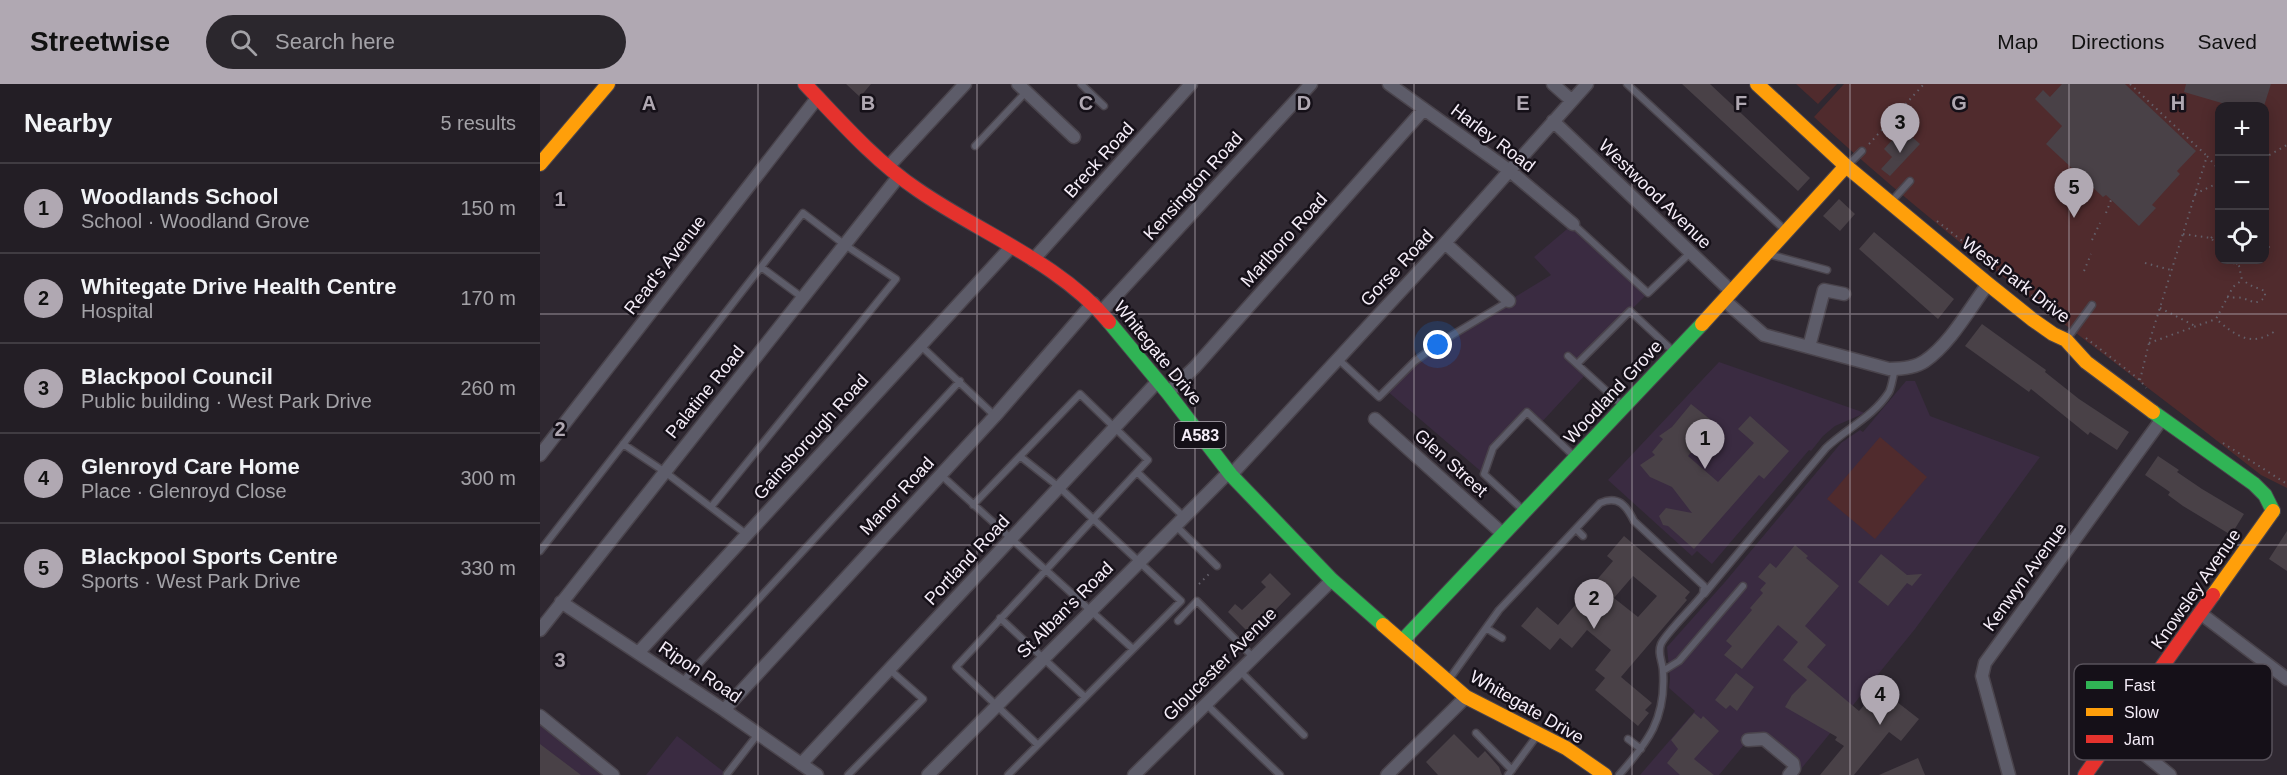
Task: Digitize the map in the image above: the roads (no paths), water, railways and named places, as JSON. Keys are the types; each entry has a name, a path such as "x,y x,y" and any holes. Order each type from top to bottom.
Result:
{"street":[{"path":"540,164 608,84"},
{"name":"Whitegate Drive","path":"805,84 858,140 900,177 937,203 1033,260 1097,308 1168,393 1230,473 1332,580 1466,697 1566,748 1605,775"},
{"path":"888,167 964,84"},
{"name":"Breck Road","path":"1033,260 1191,84"},
{"name":"Kensington Road","path":"1097,308 1311,84"},
{"name":"Harley Road","path":"1389,84 1510,171 1573,225"},
{"path":"1553,84 1571,100"},
{"name":"Gorse Road","path":"1230,473 1445,243 1587,84"},
{"name":"West Park Drive","path":"1757,84 1846,166 1988,284 2032,320 2052,334 2066,340 2086,362 2254,484 2280,512"},
{"path":"1022,86 1074,137"},
{"name":"Read's Avenue","path":"540,455 818,97"},
{"name":"Marlboro Road","path":"1168,393 1194,367 1424,109"},
{"name":"Westwood Avenue","path":"1553,121 1690,252 1764,335 1895,369"},
{"name":"Woodland Grove","path":"1403,640 1768,254 1846,166"},
{"name":"Palatine Road","path":"540,630 900,177"},
{"path":"1445,243 1509,301"},
{"name":"Gainsborough Road","path":"638,652 1011,246"},
{"path":"1895,369 1904,369 1924,363 1941,347 1988,284"},
{"path":"1809,347 1824,290 1844,294"},
{"name":"Manor Road","path":"724,710 940,474 1097,308"},
{"name":"Portland Road","path":"801,764 1158,381"},
{"name":"Glen Street","path":"1375,419 1503,534"},
{"name":"Kenwyn Avenue","path":"2009,775 1982,676 1985,663 2162,419"},
{"name":"St Alban's Road","path":"928,775 1139,561 1230,473"},
{"name":"Knowsley Avenue","path":"2164,664 2200,613 2280,512"},
{"name":"Gloucester Avenue","path":"1134,775 1332,580"},
{"name":"Ripon Road","path":"561,602 817,775"},
{"path":"2200,613 2266,664"},
{"path":"2272,668 2287,680"},
{"path":"1387,775 1466,697"},
{"path":"540,716 613,775"},
{"path":"1748,740 1764,740 1795,768"},
{"name":"Knowsley Avenue","path":"2085,775 2096,760"},
{"path":"2152,760 2170,775"}],"lane":[{"path":"1081,84 1104,106"},
{"path":"1627,84 1787,232"},
{"path":"975,146 1022,86"},
{"path":"1846,166 1862,151"},
{"path":"1890,203 1910,181"},
{"path":"540,550 804,213 845,245 896,279 711,507"},
{"path":"1573,225 1648,293 1690,252"},
{"path":"1768,254 1827,270"},
{"path":"761,267 803,298"},
{"path":"1338,359 1379,396 1415,361 1444,340 1509,301"},
{"path":"2066,340 2092,305"},
{"path":"1577,364 1630,311 1675,353"},
{"path":"920,344 995,416"},
{"path":"1568,356 1623,407"},
{"path":"1618,775 1641,749 1657,724 1661,644 1826,448 1840,434 1862,422 1890,391 1895,369"},
{"path":"682,682 960,381"},
{"path":"973,505 1022,457 1080,394 1148,460 956,668 1038,745"},
{"path":"1876,406 1882,412"},
{"path":"1525,511 1484,474 1493,448 1527,412 1576,458"},
{"path":"624,444 665,472 746,534"},
{"path":"1008,775 1181,602 1059,487 1022,457"},
{"path":"1137,472 1217,566"},
{"path":"940,474 1133,649"},
{"path":"1448,681 1499,610 1600,503 1610,499 1617,500 1629,511 1634,521 1704,585 1703,594"},
{"path":"1576,529 1583,536"},
{"path":"1555,551 1562,558"},
{"path":"1660,667 1679,661 1743,586"},
{"path":"1178,621 1197,602 1253,657"},
{"path":"1000,618 1085,697"},
{"path":"1486,628 1502,638"},
{"path":"848,775 923,699 889,669"},
{"path":"1239,670 1304,735"},
{"path":"1206,704 1275,773"},
{"path":"1476,733 1510,773 1538,734"},
{"path":"727,774 758,734"},
{"path":"1628,739 1641,749"}],"place":[{"name":"Blackpool Council","path":"1900,153"},
{"name":"Blackpool Sports Centre","path":"2074,218"},
{"name":"Woodlands School","path":"1705,469"},
{"name":"Whitegate Drive Health Centre","path":"1594,629"},
{"name":"Glenroyd Care Home","path":"1880,725"}]}
